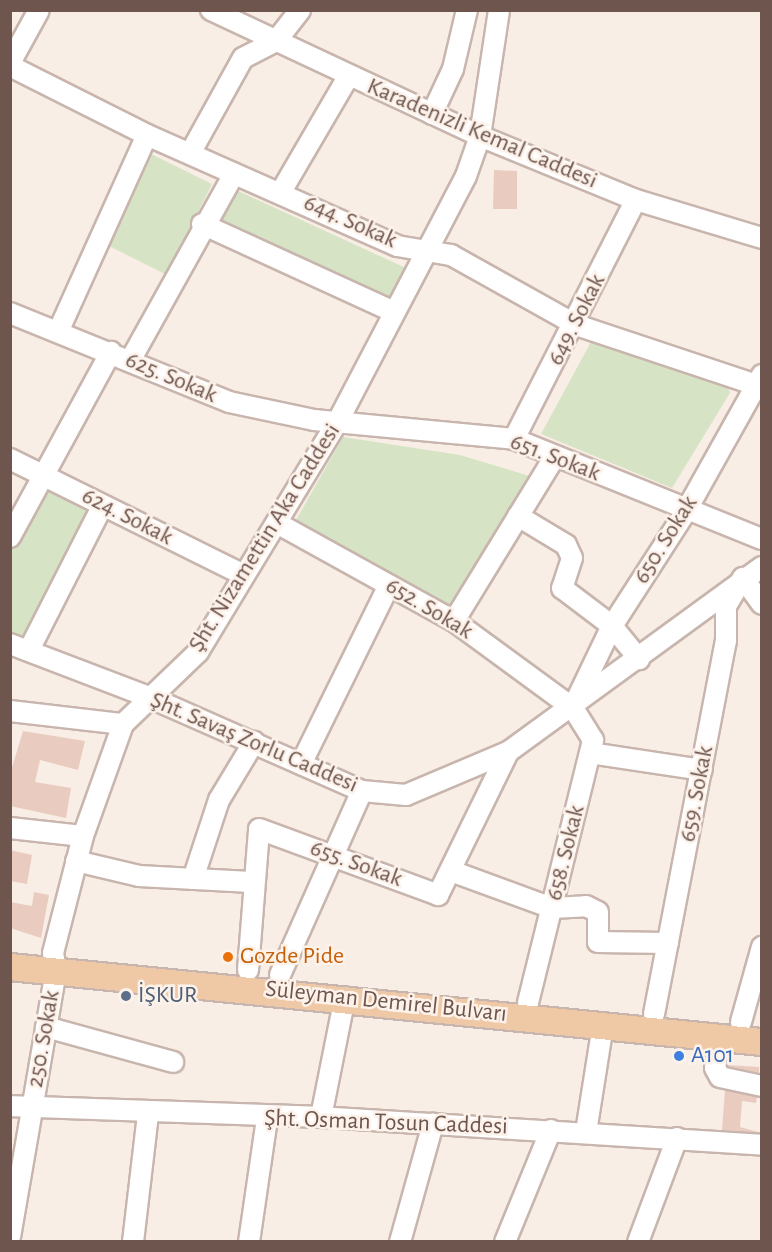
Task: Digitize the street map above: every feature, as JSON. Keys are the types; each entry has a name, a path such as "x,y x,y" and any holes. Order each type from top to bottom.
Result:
{"main road":[{"name":"Süleyman Demirel Bulvarı","path":"10,950 55,962 345,997 762,1042"},
{"name":"Süleyman Demirel Bulvarı","path":"10,967 55,962 248,970 528,1003 751,1023"}],"street":[{"path":"10,65 39,10"},
{"name":"Karadenizli Kemal Caddesi","path":"211,10 348,77 480,136 636,200 762,238"},
{"path":"192,150 243,58 276,41 300,10"},
{"path":"432,114 453,69 467,10"},
{"name":"Şht. Nizamettin Aka Caddesi","path":"55,962 83,836 123,724 198,652 338,421 425,250 466,176 480,136 498,11"},
{"name":"644. Sokak","path":"10,65 147,135 192,150 234,174 282,190 397,246 451,255 576,325 760,382"},
{"path":"282,190 348,77"},
{"path":"58,332 147,135"},
{"path":"131,359 202,224 234,174"},
{"name":"649. Sokak","path":"514,439 576,325 636,200"},
{"path":"202,224 394,312"},
{"name":"625. Sokak","path":"10,313 131,359 229,402 338,421"},
{"path":"10,537 43,472 111,352"},
{"name":"650. Sokak","path":"573,708 612,626 686,511 760,382"},
{"name":"651. Sokak","path":"338,421 514,439 686,511 762,539"},
{"path":"454,621 555,456"},
{"name":"624. Sokak","path":"10,459 43,472 102,507 244,575"},
{"path":"20,647 102,507"},
{"path":"518,516 566,545 572,558 562,588 612,626 639,659"},
{"name":"652. Sokak","path":"276,523 454,621 573,708"},
{"name":"Şht. Savaş Zorlu Caddesi","path":"20,647 149,697 362,791 406,795 508,752 573,708 743,578 762,567"},
{"path":"743,578 762,604"},
{"name":"659. Sokak","path":"654,1014 726,641 726,606 743,578"},
{"path":"301,764 389,585"},
{"name":"658. Sokak","path":"528,1003 593,740 573,708"},
{"path":"10,711 123,724"},
{"path":"193,879 219,800 254,742"},
{"name":"655. Sokak","path":"248,970 251,882 259,829 438,895 508,752"},
{"path":"590,753 702,770"},
{"path":"280,975 330,854 362,791"},
{"path":"10,828 83,836"},
{"path":"76,861 139,876 251,882"},
{"path":"451,871 552,908 569,903 598,912 598,942 668,943"},
{"path":"751,1023 762,947"},
{"name":"250. Sokak","path":"10,1237 55,962"},
{"path":"321,1117 345,997"},
{"path":"586,1132 603,1025"},
{"path":"46,1027 173,1062"},
{"path":"719,1037 715,1068 720,1077 762,1086"},
{"name":"Şht. Osman Tosun Caddesi","path":"10,1106 148,1114 267,1118 321,1117 586,1132 762,1145"},
{"path":"133,1242 148,1114"},
{"path":"249,1242 267,1118"},
{"path":"400,1242 433,1124"},
{"path":"505,1242 551,1130"},
{"path":"638,1242 676,1138"}],"green space":[{"path":"149,153 212,184 167,275 105,244"},
{"path":"236,190 408,269 391,303 219,223"},
{"path":"592,340 727,383 730,393 672,488 541,434"},
{"path":"343,437 460,455 533,477 452,613 296,520"},
{"path":"41,489 93,512 28,641 11,635 10,548"}],"building":[{"path":"494,170 517,171 517,209 493,209"},
{"path":"23,731 85,741 78,770 40,760 35,782 71,788 66,818 10,806 10,774"},
{"path":"10,850 32,855 27,884 10,881"},
{"path":"34,892 49,895 41,938 10,928 10,902 32,906"},
{"path":"728,1066 759,1067 759,1073"},
{"path":"725,1090 757,1097 756,1103 742,1101 740,1127 762,1133 722,1130"}],"place":[{"name":"Gozde Pide","path":"228,957"},
{"name":"İŞKUR","path":"126,996"},
{"name":"A101","path":"679,1056"}]}
